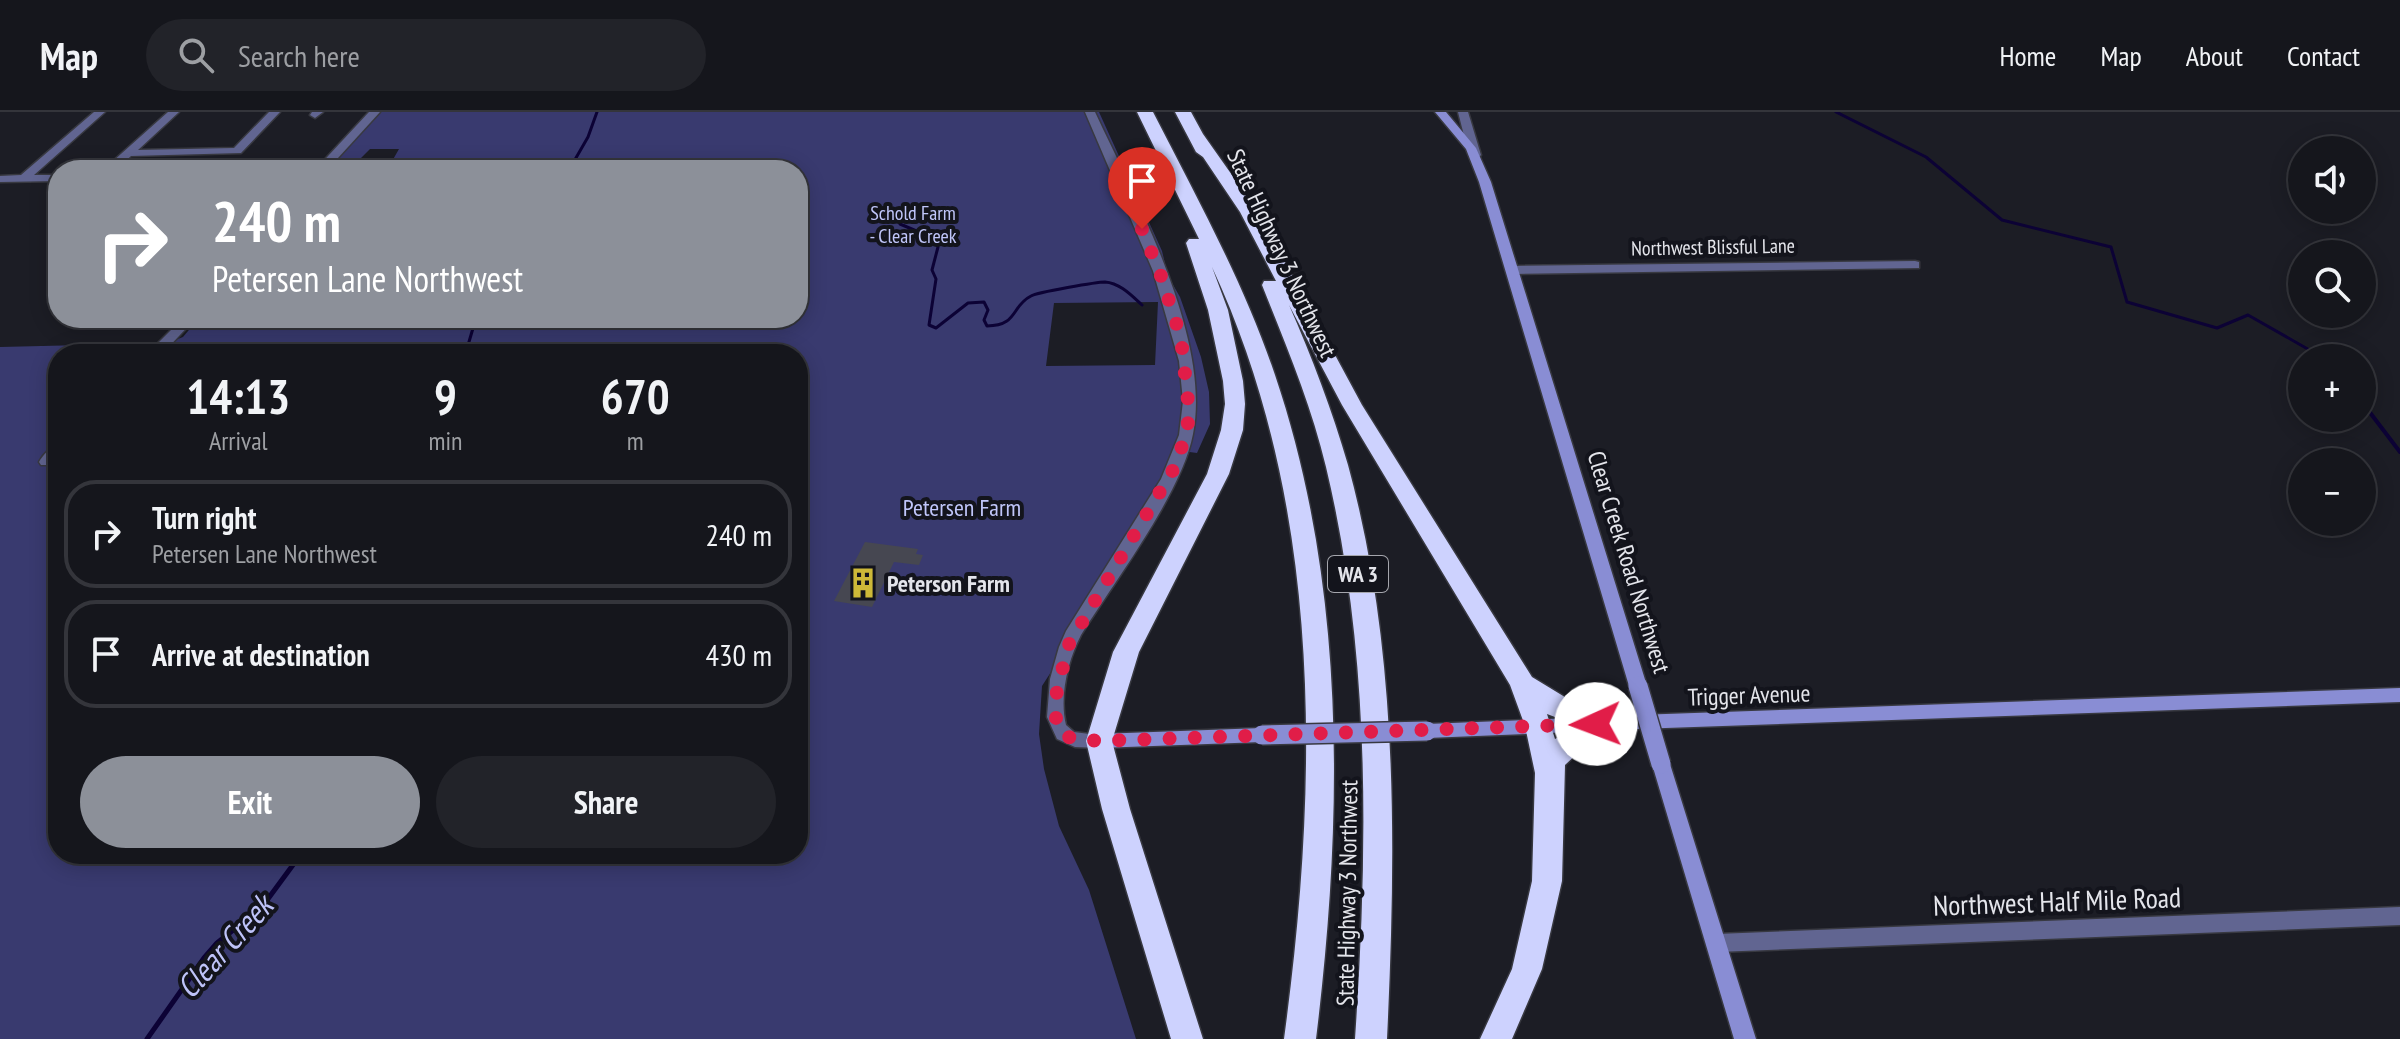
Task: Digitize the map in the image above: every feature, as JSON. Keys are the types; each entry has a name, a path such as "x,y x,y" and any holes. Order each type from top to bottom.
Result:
{"highway":[{"name":"State Highway 3 Northwest","path":"1145,112 1236,297 1266,377 1292,477 1308,578 1320,761 1313,924 1300,1039"},
{"name":"State Highway 3 Northwest","path":"1183,112 1298,345 1333,453 1362,594 1373,679 1379,833 1380,902 1371,1039"},
{"path":"1198,138 1255,222 1352,405 1522,683 1538,726 1549,773 1547,881 1527,969 1496,1039"},
{"path":"1172,168 1218,310 1233,381 1234,417 1228,451 1218,474 1126,652 1099,741 1116,809 1187,1039"},
{"path":"1522,683 1547,704 1566,714 1624,723"},
{"path":"1549,773 1558,750 1574,738 1624,723"}],"main road":[{"name":"Clear Creek Road Northwest","path":"1440,112 1475,155 1513,270 1745,1039"},
{"name":"Trigger Avenue","path":"1099,741 2400,695"}],"street":[{"path":"23,179 100,112"},
{"path":"120,160 174,112"},
{"path":"128,153 237,151 275,112"},
{"path":"330,160 375,112"},
{"path":"1090,112 1161,276 1181,338 1189,410 1187,433 1173,470 1068,646 1057,691 1056,725 1070,738 1099,741"},
{"path":"1463,112 1475,155"},
{"path":"0,179 48,178"},
{"name":"Northwest Blissful Lane","path":"1513,270 1915,265"},
{"path":"164,344 180,328"},
{"name":"Northwest Half Mile Road","path":"1717,943 2400,916"}],"green space":[{"name":"Petersen Farm","path":"380,112 1099,112 1162,251 1168,276 1180,297 1201,357 1209,392 1210,424 1197,453 1182,451 1101,594 1042,686 1039,734 1044,769 1059,826 1089,890 1136,1039 0,1039 0,347 48,346 48,864 808,864 808,344 125,344 167,343 183,337 191,328 808,328 808,160 393,160 399,149 370,149 359,160 336,160","holes":["1158,302 1155,365 1046,366 1054,303"]}],"building":[{"name":"Peterson Farm","path":"865,542 918,549 916,554 923,555 919,565 894,562 872,607 834,601"}],"waterway":[{"name":"Clear Creek","path":"575,160 597,112"},
{"path":"1836,112 1926,157 2002,220 2111,247 2127,302 2217,328 2248,315 2299,344"},
{"path":"897,214 900,224 933,238 938,247 932,270 936,279 929,325 936,328 968,303 984,302 988,310 984,320 987,326 997,325 1009,319 1031,296 1100,282 1121,287 1142,305"},
{"name":"Clear Creek","path":"468,344 473,328"},
{"path":"2376,420 2400,452"},
{"name":"Clear Creek","path":"147,1039 204,958 217,943 262,907 294,864"}],"place":[{"name":"Peterson Farm","path":"863,583"}],"route":[{"path":"1142,229 1181,338 1188,381 1187,433 1173,470 1068,646 1054,713 1056,725 1063,734 1080,740 1099,741 1596,724"}],"park label":[{"name":"Schold Farm - Clear Creek","path":"913,224"}]}
